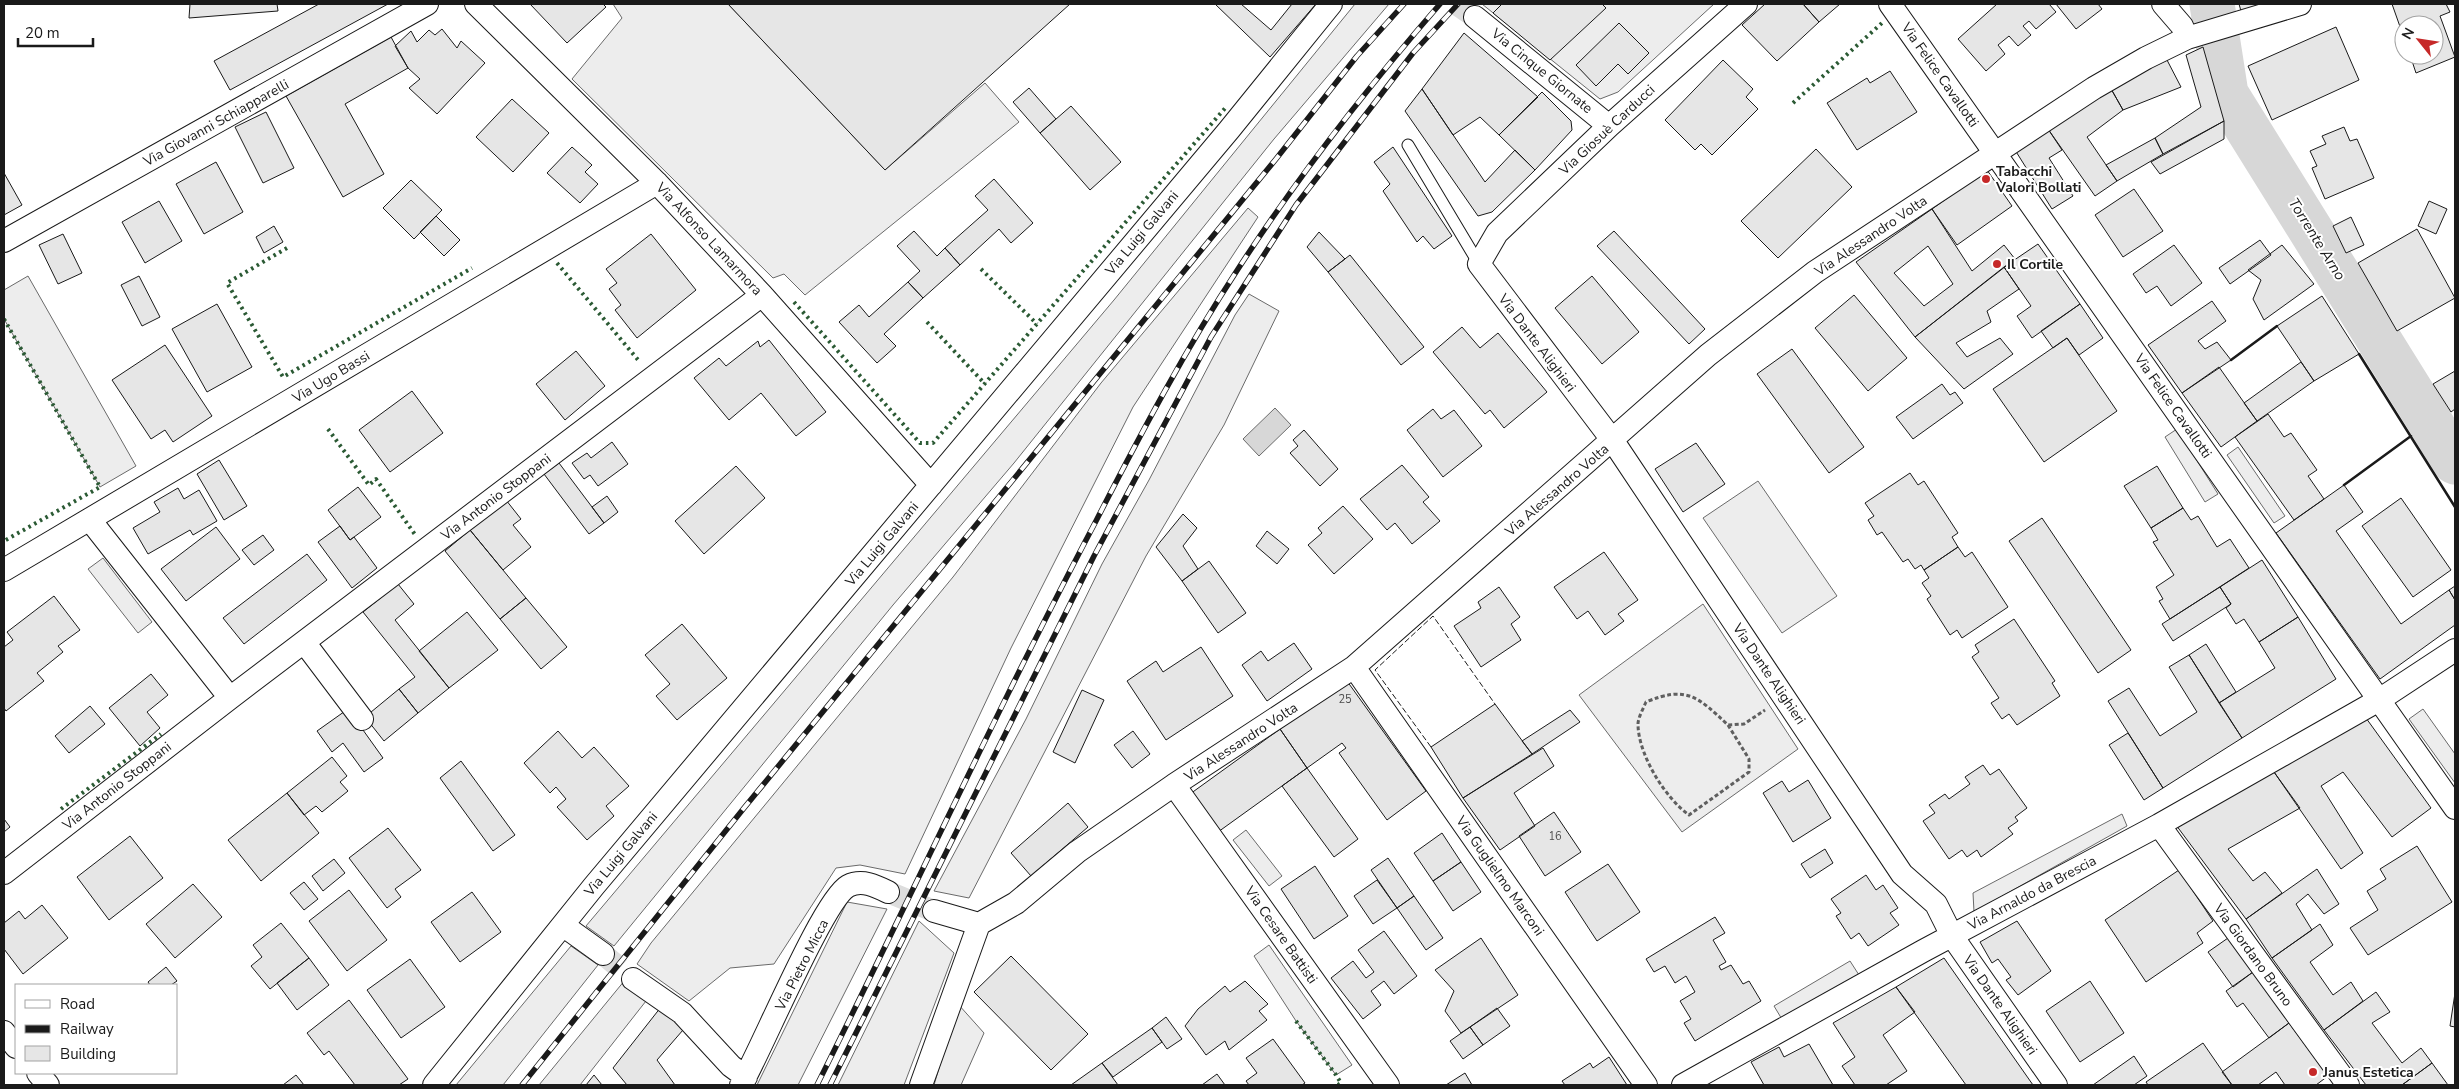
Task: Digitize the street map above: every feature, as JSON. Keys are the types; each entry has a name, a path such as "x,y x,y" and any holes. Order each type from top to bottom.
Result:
{"street":[{"name":"Via Giovanni Schiapparelli","path":"4,241 427,4"},
{"name":"Via Alfonso Lamarmora","path":"476,4 657,183 762,295 931,486"},
{"name":"Via Luigi Galvani","path":"434,1085 564,926 594,886 931,486 1331,4"},
{"name":"Via Giosuè Carducci","path":"1478,264 1496,233 1609,126 1746,4"},
{"name":"Via Felice Cavallotti","path":"1890,4 2455,808"},
{"path":"2163,4 2194,37"},
{"name":"Via Alessandro Volta","path":"979,924 1016,903 1077,852 1174,785 1354,667 1613,441 1708,355 1815,272 2094,88 2146,58 2194,37 2300,4"},
{"name":"Via Cinque Giornate","path":"1474,17 1609,126"},
{"name":"Via Ugo Bassi","path":"4,570 657,183"},
{"name":"Via Dante Alighieri","path":"1478,264 1613,441 1902,874 1936,904 1952,936 2056,1085"},
{"name":"Via Antonio Stoppani","path":"4,873 230,698 762,295"},
{"path":"90,520 230,698"},
{"path":"304,642 362,719"},
{"name":"Via Arnaldo da Brescia","path":"1683,1085 1952,936 2159,825 2380,700 2455,650"},
{"name":"Via Guglielmo Marconi","path":"1354,667 1646,1085"},
{"name":"Via Cesare Battisti","path":"1174,785 1379,1082"},
{"name":"Via Giordano Bruno","path":"2159,825 2348,1085"},
{"name":"Via Pietro Micca","path":"744,1081 810,944 837,897 847,887 858,883 873,885 888,892"},
{"path":"921,1085 979,924 934,911"},
{"path":"564,926 604,954"},
{"path":"633,979 682,1013 744,1081"},
{"path":"4,1032 15,1046"},
{"path":"39,1074 48,1085"}],"lane":[{"path":"1408,145 1478,264"}],"path":[{"path":"1728,725 1749,758 1749,772 1689,815 1663,789 1644,755 1638,724 1646,702 1663,695 1679,692 1704,702 1728,725 1744,724 1784,697"}],"shaded area":[{"path":"613,4 728,4 885,170 985,83 1019,122 805,295 784,274 773,278 572,79 622,18"},
{"path":"1355,4 1389,4 1274,139 1014,463 893,605 614,946 586,926 1114,300"},
{"path":"1482,4 1714,4 1618,92 1600,99"},
{"path":"1248,208 1258,217 1133,407 1011,648 905,874 860,865 836,868 774,964 730,968 689,1001 637,964 651,943 953,577 1101,383"},
{"path":"28,276 136,466 100,487 4,319 4,290"},
{"path":"1249,294 1279,311 1224,425 1146,556 969,898 934,891 1026,719 1102,564 1149,480 1235,315"},
{"path":"1275,408 1291,425 1259,456 1243,439"},
{"path":"2177,429 2218,494 2205,502 2165,437"},
{"path":"2238,447 2285,516 2274,523 2227,455"},
{"path":"1758,481 1837,596 1782,633 1703,518"},
{"path":"103,558 152,622 138,633 88,569"},
{"path":"1703,604 1798,749 1682,832 1579,695"},
{"path":"2423,709 2455,754 2455,783 2409,719"},
{"path":"2122,814 2127,826 1974,912 1973,893"},
{"path":"1246,830 1282,876 1269,886 1233,840"},
{"path":"847,902 887,909 798,1085 757,1085"},
{"path":"919,921 954,953 904,1085 838,1085"},
{"path":"1269,945 1352,1065 1336,1075 1296,1021 1254,956"},
{"path":"571,946 598,965 503,1085 456,1085"},
{"path":"1850,961 1859,975 1783,1021 1774,1006"},
{"path":"625,980 646,1001 580,1085 539,1085"},
{"path":"958,1004 984,1033 961,1085 934,1085"}],"building":[{"path":"190,4 277,4 278,11 189,18"},
{"path":"319,4 388,4 230,90 214,61"},
{"path":"530,4 603,4 606,7 567,43"},
{"path":"728,4 1070,4 885,170"},
{"path":"1215,4 1241,4 1271,30 1292,4 1316,4 1270,57"},
{"path":"1502,4 1602,4 1606,8 1550,60 1493,13"},
{"path":"1765,4 1803,4 1819,22 1777,61 1742,25"},
{"path":"1803,4 1840,4 1819,22"},
{"path":"1997,4 2049,4 2056,12 2036,29 2029,21 2023,26 2031,35 2018,46 2009,36 1998,45 2005,54 1986,71 1958,39"},
{"path":"2056,4 2098,4 2102,9 2076,29"},
{"path":"2239,4 2262,4 2241,11"},
{"path":"2392,4 2446,4 2450,12 2442,15 2396,15"},
{"path":"1619,23 1649,53 1628,74 1618,64 1596,86 1576,65"},
{"path":"2336,27 2359,80 2272,120 2248,66"},
{"path":"2444,27 2455,57 2444,62"},
{"path":"442,29 457,48 461,41 485,63 437,114 409,88 420,79 408,68 395,46 411,31 417,42 429,30 435,35"},
{"path":"1464,33 1538,97 1499,135 1480,117 1453,135 1422,89"},
{"path":"391,37 408,68 345,104 384,174 343,197 286,96"},
{"path":"2203,47 2224,121 2163,154 2155,138 2201,107 2186,55"},
{"path":"1723,60 1753,89 1746,97 1758,109 1712,155 1701,144 1695,150 1665,120"},
{"path":"2167,60 2181,87 2123,110 2110,87"},
{"path":"2413,65 2436,65 2416,73"},
{"path":"1890,71 1917,112 1857,150 1827,103 1867,78 1870,83"},
{"path":"2110,87 2123,110 2087,137 2117,181 2095,196 2048,129"},
{"path":"1029,88 1056,119 1040,133 1013,102"},
{"path":"1422,89 1485,182 1515,150 1535,170 1492,212 1478,216 1405,111"},
{"path":"1542,92 1571,121 1572,130 1535,170 1499,135"},
{"path":"512,99 549,133 513,172 476,137"},
{"path":"1071,106 1121,162 1090,190 1040,133"},
{"path":"266,112 294,168 263,183 235,127"},
{"path":"2224,121 2224,139 2160,174 2151,162"},
{"path":"2344,127 2350,141 2357,139 2374,178 2325,199 2312,168 2317,166 2310,151 2326,144 2322,136"},
{"path":"2048,129 2062,150 2049,158 2073,196 2052,209 2015,150"},
{"path":"2155,138 2163,154 2117,181 2106,165"},
{"path":"572,147 592,165 585,172 598,184 580,203 547,173"},
{"path":"1393,147 1452,236 1434,249 1423,236 1417,242 1383,191 1390,184 1374,162"},
{"path":"1816,149 1852,187 1778,258 1741,221"},
{"path":"216,162 243,212 204,234 176,184"},
{"path":"1987,170 2012,206 1957,245 1932,209"},
{"path":"4,173 22,205 4,215"},
{"path":"994,179 1033,223 1011,243 999,229 960,265 945,248 988,210 975,196"},
{"path":"411,180 442,210 414,239 383,208"},
{"path":"2134,189 2163,231 2123,257 2095,215"},
{"path":"159,201 182,241 145,263 122,222"},
{"path":"2429,201 2447,209 2436,234 2418,226"},
{"path":"1932,209 1972,271 2004,245 2015,259 1915,337 1856,262","holes":["1928,246 1953,284 1924,306 1894,273"]},
{"path":"436,216 460,240 444,256 420,232"},
{"path":"2351,217 2364,245 2346,253 2333,226"},
{"path":"274,226 283,242 264,253 256,237"},
{"path":"2417,229 2455,298 2397,331 2358,263"},
{"path":"914,231 937,256 945,248 960,265 923,298 908,282 920,271 897,246"},
{"path":"1614,231 1705,329 1689,344 1597,246"},
{"path":"1319,232 1345,259 1328,272 1307,247"},
{"path":"63,234 82,273 58,284 39,245"},
{"path":"651,234 696,290 637,338 615,310 621,305 609,289 617,283 606,269"},
{"path":"2260,240 2271,255 2230,284 2219,268"},
{"path":"2038,244 2080,304 2032,338 2017,316 2031,306 2004,267"},
{"path":"2174,245 2202,283 2171,306 2157,286 2146,293 2133,274"},
{"path":"2282,245 2314,284 2264,320 2253,299 2261,280 2248,270"},
{"path":"1350,255 1424,347 1401,365 1328,272"},
{"path":"2004,267 2019,289 1987,311 1991,322 1956,343 1967,357 2000,338 2013,354 1964,389 1915,337"},
{"path":"139,276 160,317 142,326 121,285"},
{"path":"1592,276 1639,332 1602,364 1555,308"},
{"path":"908,282 923,298 884,334 896,346 877,363 839,322 859,305 869,317"},
{"path":"1854,295 1907,358 1868,391 1815,328"},
{"path":"2322,296 2359,354 2314,381 2277,326"},
{"path":"2212,301 2226,321 2198,341 2205,349 2217,342 2231,360 2182,393 2148,345"},
{"path":"217,304 252,367 207,392 172,329"},
{"path":"2080,304 2103,338 2079,355 2067,338 2053,348 2041,331"},
{"path":"1462,327 1480,348 1498,333 1547,392 1504,428 1490,410 1485,414 1433,352"},
{"path":"2067,338 2117,411 2044,462 1993,389"},
{"path":"769,340 826,412 796,436 761,393 729,420 694,378 719,358 726,366 758,341 760,347"},
{"path":"165,345 212,416 173,442 165,430 151,439 112,380"},
{"path":"1792,349 1864,447 1829,473 1757,374"},
{"path":"576,351 605,386 565,420 536,384"},
{"path":"2301,362 2314,381 2257,421 2244,403"},
{"path":"2219,367 2257,421 2221,447 2182,393"},
{"path":"2455,371 2455,409 2451,412 2433,384"},
{"path":"1942,384 1950,395 1955,392 1963,403 1913,439 1896,417"},
{"path":"412,391 443,433 390,472 359,430"},
{"path":"1433,409 1441,419 1454,410 1482,446 1443,477 1407,430"},
{"path":"2268,414 2284,437 2291,433 2317,470 2308,476 2324,499 2294,520 2235,437"},
{"path":"1304,430 1338,469 1320,486 1290,453 1298,446 1293,440"},
{"path":"612,442 628,464 598,486 590,475 584,479 572,463 587,453 591,458"},
{"path":"1696,443 1725,484 1683,512 1655,469"},
{"path":"219,460 247,506 224,520 197,474"},
{"path":"559,463 604,523 589,534 544,474"},
{"path":"1402,465 1429,497 1423,502 1440,521 1412,544 1395,523 1387,530 1360,499"},
{"path":"736,466 765,498 704,554 675,521"},
{"path":"2157,466 2183,508 2151,528 2124,486"},
{"path":"1910,473 1918,485 1924,481 1958,533 1952,537 1958,547 1924,570 1921,565 1915,569 1908,559 1903,562 1882,532 1877,535 1868,520 1874,516 1865,503"},
{"path":"2344,485 2363,512 2336,531 2401,624 2449,590 2455,600 2455,625 2380,679 2276,533"},
{"path":"358,487 381,517 350,540 328,510"},
{"path":"178,488 184,499 199,490 217,521 193,535 190,530 148,554 133,528 160,512 154,502"},
{"path":"607,496 618,512 604,523 592,507"},
{"path":"2401,498 2451,570 2413,597 2362,526"},
{"path":"506,500 521,519 513,525 531,547 503,570 470,530"},
{"path":"1343,506 1373,539 1334,574 1308,545 1322,533 1318,528"},
{"path":"2183,508 2191,520 2198,516 2217,547 2230,539 2249,568 2170,619 2159,601 2163,599 2156,587 2174,575 2153,542 2158,540 2151,528"},
{"path":"1183,514 1197,528 1183,546 1198,569 1182,581 1156,547"},
{"path":"2042,518 2131,650 2098,673 2009,541"},
{"path":"340,526 350,540 354,537 377,568 352,588 318,542"},
{"path":"216,527 240,559 186,601 161,569"},
{"path":"470,530 526,598 500,619 445,551"},
{"path":"1267,531 1289,549 1277,564 1256,546"},
{"path":"263,535 274,550 254,565 242,550"},
{"path":"1958,547 1965,557 1972,552 2008,607 1962,638 1957,630 1950,635 1927,599 1931,596 1922,583 1929,578 1924,570"},
{"path":"1604,552 1638,600 1618,614 1624,621 1605,635 1588,611 1577,619 1554,587"},
{"path":"307,554 327,580 244,644 223,618"},
{"path":"2262,560 2298,617 2259,642 2244,619 2236,624 2226,608 2231,604 2220,587"},
{"path":"1209,561 1246,613 1218,633 1182,581"},
{"path":"398,584 414,604 395,620 449,688 418,713 399,689 415,677 363,612"},
{"path":"2455,586 2455,600 2449,590"},
{"path":"1499,587 1520,617 1511,624 1521,640 1481,667 1454,626 1481,608 1478,602"},
{"path":"2220,587 2231,604 2173,641 2162,624"},
{"path":"54,596 80,630 58,646 63,652 37,673 44,681 6,711 4,708 4,647 13,640 7,632"},
{"path":"526,598 567,647 541,669 500,619"},
{"path":"467,612 498,650 449,688 419,651"},
{"path":"2298,617 2336,679 2242,738 2219,703 2275,668 2259,642"},
{"path":"2014,619 2055,681 2052,683 2060,696 2017,725 2009,714 2002,719 1991,703 1999,698 1972,657 1979,652 1975,645"},
{"path":"682,624 727,678 677,720 656,696 670,684 645,655"},
{"path":"1294,643 1312,669 1267,701 1242,665 1261,651 1268,661"},
{"path":"2206,644 2236,692 2219,703 2189,655"},
{"path":"1201,647 1233,696 1166,740 1127,681 1156,661 1163,672"},
{"path":"2189,655 2242,738 2163,788 2108,701 2129,688 2160,736 2197,712 2169,667"},
{"path":"151,674 168,695 147,712 160,728 140,746 109,708"},
{"path":"1347,681 1426,791 1387,820 1339,753 1346,748 1342,743 1307,768 1280,729"},
{"path":"399,689 418,713 384,741 365,717"},
{"path":"1082,690 1104,700 1075,763 1053,752"},
{"path":"1495,704 1532,754 1463,798 1431,747"},
{"path":"90,706 105,724 69,753 55,736"},
{"path":"348,709 383,758 364,772 343,743 332,752 317,731"},
{"path":"1570,710 1580,722 1532,754 1522,741"},
{"path":"2366,718 2431,808 2392,837 2343,772 2321,786 2363,853 2341,869 2274,772"},
{"path":"1280,729 1307,768 1218,832 1190,794"},
{"path":"558,731 582,758 594,747 629,786 606,806 614,816 587,840 557,807 566,799 556,787 550,793 524,763"},
{"path":"1133,731 1150,754 1132,768 1114,745"},
{"path":"2128,733 2163,788 2144,800 2109,745"},
{"path":"1543,748 1554,766 1514,793 1535,826 1500,850 1463,798"},
{"path":"332,757 347,776 340,782 348,791 322,812 316,806 304,815 287,793"},
{"path":"461,761 515,835 493,851 440,778"},
{"path":"1983,765 1990,775 1999,769 2027,808 2015,817 2018,821 2008,828 2013,834 1981,857 1977,850 1967,857 1962,850 1949,859 1923,821 1935,813 1929,805 1945,794 1949,799 1970,784 1965,777"},
{"path":"1307,768 1358,839 1334,857 1282,786"},
{"path":"2274,772 2300,808 2228,849 2253,881 2265,872 2282,893 2246,919 2176,825"},
{"path":"1808,780 1831,818 1793,842 1763,793 1782,781 1789,792"},
{"path":"287,793 319,833 261,881 228,840"},
{"path":"1068,803 1088,827 1031,876 1011,853"},
{"path":"1554,812 1581,852 1545,876 1519,836"},
{"path":"4,819 10,827 4,832"},
{"path":"388,828 421,870 395,889 401,897 387,908 349,858"},
{"path":"1442,833 1461,862 1433,881 1414,853"},
{"path":"130,836 163,878 109,920 77,877"},
{"path":"2417,846 2452,902 2368,955 2350,928 2378,910 2367,891 2386,879 2380,869"},
{"path":"1825,849 1833,863 1810,878 1801,864"},
{"path":"1388,858 1414,896 1397,908 1371,870"},
{"path":"334,859 345,873 323,891 312,876"},
{"path":"1461,862 1481,892 1453,911 1433,881"},
{"path":"1608,864 1640,912 1597,941 1565,892"},
{"path":"1315,866 1348,916 1314,939 1281,889"},
{"path":"2317,869 2339,904 2324,914 2308,894 2296,904 2312,930 2272,958 2246,919"},
{"path":"2179,870 2213,921 2197,933 2203,943 2146,982 2105,920"},
{"path":"1866,875 1876,890 1883,885 1898,908 1890,913 1899,925 1868,946 1859,933 1851,939 1836,916 1841,913 1831,899"},
{"path":"1377,880 1397,908 1373,924 1354,896"},
{"path":"304,882 318,899 304,910 290,893"},
{"path":"193,884 222,917 175,958 146,924"},
{"path":"349,890 387,940 347,971 309,921"},
{"path":"472,892 501,932 460,962 431,922"},
{"path":"1414,896 1443,938 1426,950 1397,908"},
{"path":"42,905 68,938 23,974 4,949 4,923 19,911 25,919"},
{"path":"1715,917 1725,933 1713,940 1726,962 1719,966 1721,970 1731,965 1743,984 1749,981 1761,1001 1695,1041 1684,1023 1691,1019 1680,1001 1695,992 1686,976 1675,983 1665,966 1654,972 1646,959"},
{"path":"2017,921 2051,971 2018,995 2006,980 2011,977 1998,959 1992,963 1980,942"},
{"path":"281,923 309,958 270,989 251,966 262,957 253,945"},
{"path":"2320,924 2333,945 2310,962 2333,995 2351,982 2363,1001 2324,1030 2272,958"},
{"path":"1384,931 1417,976 1394,994 1384,981 1371,991 1381,1005 1363,1019 1331,978 1353,961 1366,978 1374,972 1358,950"},
{"path":"1481,938 1518,995 1461,1033 1445,1011 1454,991 1435,970"},
{"path":"2228,938 2253,972 2233,987 2208,952"},
{"path":"1011,956 1088,1034 1051,1070 974,992"},
{"path":"309,958 329,985 297,1010 277,983"},
{"path":"1944,958 2033,1085 1966,1085 1896,987"},
{"path":"410,959 445,1007 401,1038 367,990"},
{"path":"166,967 177,981 172,984 149,984 148,982"},
{"path":"2253,972 2289,1023 2269,1038 2243,1003 2237,1007 2226,991"},
{"path":"1245,981 1268,1004 1259,1011 1267,1020 1229,1050 1225,1041 1206,1055 1185,1026 1198,1009 1225,986 1230,992"},
{"path":"2090,981 2124,1033 2080,1062 2046,1011"},
{"path":"1896,987 1915,1012 1883,1035 1907,1071 1886,1085 1855,1085 1842,1066 1855,1057 1833,1023"},
{"path":"2376,992 2390,1012 2372,1023 2402,1063 2421,1048 2432,1063 2402,1085 2366,1085 2324,1030"},
{"path":"2455,993 2455,1027 2450,1026"},
{"path":"349,1000 408,1079 399,1085 355,1085 329,1051 324,1055 307,1033"},
{"path":"661,1007 683,1030 657,1060 675,1085 627,1085 613,1068"},
{"path":"1497,1008 1510,1026 1483,1045 1470,1027"},
{"path":"1166,1017 1182,1039 1167,1049 1152,1028"},
{"path":"2289,1023 2328,1076 2316,1085 2285,1085 2276,1072 2258,1085 2232,1085 2222,1072"},
{"path":"1470,1027 1483,1045 1463,1059 1450,1041"},
{"path":"1152,1028 1162,1042 1113,1077 1102,1063"},
{"path":"1273,1039 1305,1083 1302,1085 1249,1085 1246,1081 1257,1073 1246,1058"},
{"path":"2203,1043 2232,1085 2148,1085 2146,1082"},
{"path":"1809,1044 1833,1085 1764,1085 1751,1062 1779,1047 1784,1057"},
{"path":"2134,1056 2147,1076 2134,1085 2093,1085"},
{"path":"1609,1057 1627,1085 1565,1085 1562,1081 1590,1063 1593,1068"},
{"path":"1102,1063 1118,1085 1071,1085"},
{"path":"2432,1063 2448,1085 2402,1085"},
{"path":"1465,1073 1472,1085 1446,1085"},
{"path":"1217,1074 1225,1085 1202,1085"},
{"path":"296,1075 304,1085 283,1085"},
{"path":"594,1075 602,1085 586,1085"}],"waterway":[{"name":"Torrente Arno","path":"2212,4 2226,94 2455,462"}],"tunnel":[{"path":"1456,4 1475,17"},
{"path":"888,892 934,911"},
{"path":"603,954 633,979"}],"railway":[{"path":"522,1085 744,808 1276,159 1357,56 1404,4"},
{"path":"817,1085 1024,661 1129,457 1181,362 1238,269 1309,166 1360,100 1440,4"},
{"path":"830,1085 1094,556 1211,337 1296,205 1413,53 1458,4"}],"hedge":[{"path":"1793,103 1882,23"},
{"path":"794,302 920,443 933,443 1227,106"},
{"path":"287,248 227,283 283,377 472,268"},
{"path":"557,263 639,361"},
{"path":"981,269 1037,324"},
{"path":"4,319 100,487 4,541"},
{"path":"927,322 985,384"},
{"path":"328,429 369,485 376,479 416,536"},
{"path":"61,809 161,734"},
{"path":"1296,1021 1336,1075 1341,1083 1338,1085"}],"fence":[{"path":"1431,747 1375,670 1433,616 1495,704"}],"wall":[{"path":"2231,360 2277,326"},
{"path":"2359,354 2455,507"},
{"path":"2344,485 2411,436"}],"place":[{"name":"Tabacchi Valori Bollati","path":"1986,179"},
{"name":"Il Cortile","path":"1997,264"},
{"name":"Janus Estetica","path":"2313,1072"}]}
